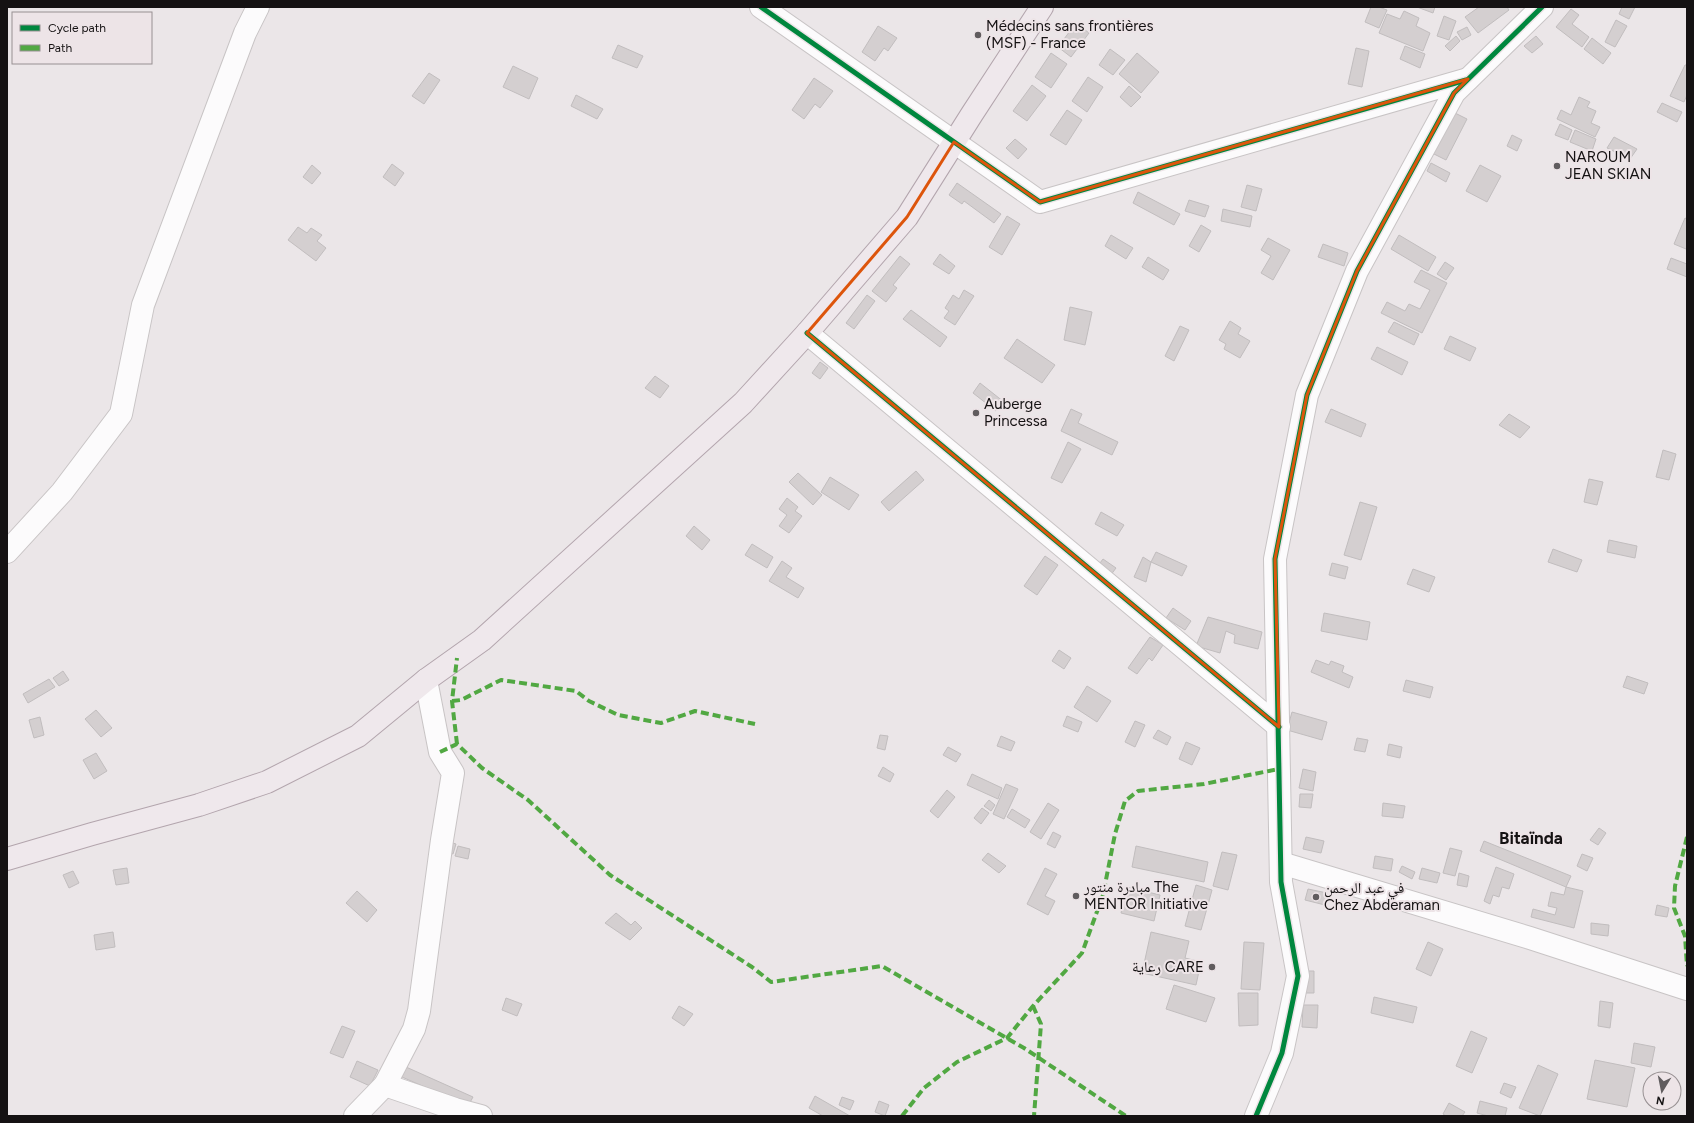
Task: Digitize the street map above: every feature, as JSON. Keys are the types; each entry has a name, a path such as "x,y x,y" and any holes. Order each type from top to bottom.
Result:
{"main road":[{"path":"7,859 199,805 267,782 358,736 426,680 482,640 732,414 807,333 907,217 1042,7"}],"street":[{"path":"7,552 62,492 120,414 143,306 245,33 258,7"},
{"path":"762,7 1040,202 1468,79"},
{"path":"1256,1116 1282,1053 1298,976 1281,882 1275,559 1307,395 1357,271 1454,93 1542,7"},
{"path":"807,333 1279,728"},
{"path":"355,1116 385,1085 414,1029 419,1011 442,840 453,773 440,752 426,680"},
{"path":"1280,863 1530,938 1687,989"},
{"path":"385,1085 455,1109 481,1116"}],"highlighted area":[{"path":"1468,79 1454,93 1357,271 1307,395 1275,559 1279,727 807,333 907,217 954,142 1040,202"}],"building":[{"path":"1371,7 1379,7 1387,10 1379,28 1365,22"},
{"path":"1417,7 1435,7 1433,13"},
{"path":"1479,7 1507,7 1509,10 1478,33 1465,17"},
{"path":"1622,7 1635,7 1629,19 1619,14"},
{"path":"1571,9 1579,15 1572,24 1589,37 1582,47 1556,27"},
{"path":"1404,11 1419,18 1416,26 1430,33 1423,51 1379,33 1387,14 1400,19"},
{"path":"1444,16 1456,21 1449,40 1437,36"},
{"path":"1616,20 1627,26 1615,47 1605,42"},
{"path":"1076,23 1089,33 1071,57 1058,47"},
{"path":"878,26 897,38 888,51 884,48 875,61 862,52"},
{"path":"1467,27 1471,35 1462,40 1457,32"},
{"path":"1456,36 1460,41 1450,51 1445,46"},
{"path":"1536,36 1543,44 1532,53 1524,46"},
{"path":"1592,38 1611,53 1603,64 1584,49"},
{"path":"618,45 643,56 637,68 612,58"},
{"path":"1405,46 1425,54 1420,68 1400,59"},
{"path":"1356,48 1369,51 1362,87 1348,84"},
{"path":"1110,49 1125,60 1113,75 1099,65"},
{"path":"1051,53 1067,64 1051,88 1035,77"},
{"path":"1137,53 1159,72 1141,93 1119,74"},
{"path":"1685,65 1687,65 1687,95 1684,102 1670,96"},
{"path":"513,66 538,78 529,99 503,87"},
{"path":"429,73 440,80 424,104 412,96"},
{"path":"1088,77 1103,87 1087,112 1072,101"},
{"path":"814,78 833,91 820,108 815,104 804,119 792,110"},
{"path":"1032,85 1046,96 1027,121 1013,111"},
{"path":"1129,86 1141,97 1131,107 1120,97"},
{"path":"576,95 603,109 597,119 571,106"},
{"path":"1579,97 1590,102 1587,107 1596,111 1591,123 1600,127 1595,137 1557,119 1561,110 1571,115"},
{"path":"1662,103 1682,112 1677,122 1657,112"},
{"path":"1067,110 1082,120 1066,145 1050,135"},
{"path":"1453,112 1467,119 1446,160 1432,153"},
{"path":"1560,124 1572,130 1568,140 1555,135"},
{"path":"1575,130 1596,139 1592,151 1570,142"},
{"path":"1512,135 1522,140 1517,151 1507,146"},
{"path":"1614,137 1637,149 1630,159 1607,148"},
{"path":"1015,139 1027,149 1018,159 1006,148"},
{"path":"1431,163 1450,173 1446,182 1427,171"},
{"path":"392,164 404,173 395,186 383,177"},
{"path":"312,165 321,173 312,184 303,177"},
{"path":"1480,165 1501,176 1487,202 1466,191"},
{"path":"957,183 1001,214 994,223 964,201 962,204 949,195"},
{"path":"1247,185 1262,189 1256,211 1241,207"},
{"path":"1138,192 1180,214 1174,225 1133,203"},
{"path":"1189,200 1209,206 1205,217 1185,211"},
{"path":"1223,209 1252,216 1250,227 1221,221"},
{"path":"1007,216 1020,224 1002,255 989,247"},
{"path":"1685,218 1687,219 1686,249 1674,244"},
{"path":"1201,225 1211,231 1199,252 1189,246"},
{"path":"298,227 307,233 311,228 322,235 317,241 326,248 316,261 288,240"},
{"path":"1111,235 1133,248 1126,259 1105,246"},
{"path":"1399,235 1436,257 1428,271 1391,249"},
{"path":"1268,238 1290,250 1273,280 1261,273 1271,256 1261,250"},
{"path":"1323,244 1348,253 1344,266 1318,257"},
{"path":"940,254 955,266 949,274 933,264"},
{"path":"900,256 910,264 893,285 897,288 886,302 872,291"},
{"path":"1148,257 1169,270 1163,280 1142,267"},
{"path":"1671,258 1687,264 1687,277 1667,269"},
{"path":"1445,262 1454,268 1446,280 1437,274"},
{"path":"1421,270 1447,283 1422,333 1381,313 1387,302 1405,311 1409,304 1420,309 1430,290 1414,282"},
{"path":"964,290 974,296 955,325 944,318 949,311 945,308 953,295 959,299"},
{"path":"867,295 875,301 854,329 846,323"},
{"path":"1070,307 1092,312 1085,345 1064,340"},
{"path":"911,310 947,337 940,347 903,319"},
{"path":"1230,321 1241,328 1238,334 1250,341 1240,358 1224,349 1226,344 1219,340"},
{"path":"1394,322 1419,334 1414,345 1388,332"},
{"path":"1180,326 1189,330 1174,361 1165,356"},
{"path":"1450,336 1476,348 1470,361 1444,349"},
{"path":"1017,339 1055,365 1042,383 1004,358"},
{"path":"1377,347 1408,362 1402,375 1371,359"},
{"path":"820,362 828,368 820,379 812,373"},
{"path":"655,376 669,386 660,398 645,388"},
{"path":"980,383 1004,402 996,411 973,393"},
{"path":"1071,409 1082,414 1078,423 1118,442 1112,455 1061,431"},
{"path":"1331,409 1366,424 1361,437 1325,422"},
{"path":"1509,414 1530,427 1520,438 1499,425"},
{"path":"1068,442 1081,449 1062,483 1051,478"},
{"path":"1663,450 1676,454 1669,480 1656,477"},
{"path":"916,471 924,480 889,511 881,502"},
{"path":"798,473 822,495 813,505 789,482"},
{"path":"830,477 859,495 849,510 821,492"},
{"path":"1589,479 1603,482 1597,505 1584,502"},
{"path":"787,498 798,507 795,511 802,516 789,533 779,526 787,515 779,509"},
{"path":"1360,502 1377,507 1361,560 1344,555"},
{"path":"1101,512 1124,525 1117,536 1095,524"},
{"path":"694,526 710,540 702,550 686,536"},
{"path":"1609,540 1637,546 1635,558 1607,552"},
{"path":"752,544 773,557 767,568 745,555"},
{"path":"1553,549 1582,560 1577,572 1548,562"},
{"path":"1156,552 1187,566 1182,576 1151,562"},
{"path":"1045,556 1058,565 1037,595 1024,586"},
{"path":"1143,557 1151,562 1146,582 1134,577"},
{"path":"1103,559 1116,568 1110,576 1097,567"},
{"path":"782,561 792,568 786,577 804,588 798,598 769,581"},
{"path":"1332,563 1348,567 1345,579 1329,575"},
{"path":"1413,569 1435,577 1429,592 1407,584"},
{"path":"1173,608 1191,621 1185,630 1166,618"},
{"path":"1324,613 1370,622 1367,640 1321,631"},
{"path":"1208,617 1262,632 1258,649 1234,643 1235,635 1226,631 1220,653 1196,646"},
{"path":"1150,637 1163,645 1152,661 1149,658 1137,674 1128,668"},
{"path":"1059,650 1071,658 1064,669 1052,661"},
{"path":"1316,660 1329,665 1331,661 1344,666 1342,672 1353,677 1349,688 1311,672"},
{"path":"63,671 69,680 59,686 53,678"},
{"path":"1627,676 1648,683 1644,694 1623,687"},
{"path":"49,679 55,687 28,703 23,694"},
{"path":"1406,680 1433,687 1430,698 1403,691"},
{"path":"1087,686 1111,701 1097,722 1074,707"},
{"path":"96,710 112,728 101,737 85,719"},
{"path":"1292,712 1327,722 1322,740 1287,730"},
{"path":"1067,716 1082,722 1078,732 1063,726"},
{"path":"40,717 44,735 34,738 29,720"},
{"path":"1135,721 1145,725 1135,747 1125,742"},
{"path":"1158,730 1171,737 1167,745 1153,738"},
{"path":"880,735 888,736 885,750 877,748"},
{"path":"1001,736 1015,742 1011,751 997,746"},
{"path":"1357,738 1368,740 1365,752 1354,750"},
{"path":"1186,742 1200,748 1192,765 1179,759"},
{"path":"1389,744 1402,747 1400,758 1387,755"},
{"path":"948,747 961,754 956,762 943,755"},
{"path":"96,753 107,771 94,779 83,760"},
{"path":"883,767 894,774 890,782 878,776"},
{"path":"1303,769 1316,772 1313,791 1299,788"},
{"path":"972,774 1002,788 998,799 967,785"},
{"path":"1006,784 1018,789 1004,819 993,814"},
{"path":"947,790 955,797 938,818 930,811"},
{"path":"1300,794 1313,794 1311,808 1299,807"},
{"path":"989,800 995,805 991,811 984,806"},
{"path":"1048,803 1059,810 1041,839 1030,832"},
{"path":"1383,803 1405,806 1403,818 1382,816"},
{"path":"982,808 989,813 981,824 974,818"},
{"path":"1012,809 1030,820 1025,828 1007,817"},
{"path":"1599,828 1606,833 1598,845 1590,840"},
{"path":"1053,832 1061,836 1055,848 1047,844"},
{"path":"1306,837 1324,841 1321,853 1303,849"},
{"path":"444,840 456,844 453,854 441,851"},
{"path":"1484,841 1571,876 1566,887 1480,851"},
{"path":"458,846 470,849 468,859 455,856"},
{"path":"1136,846 1208,862 1204,882 1132,867"},
{"path":"1450,848 1462,851 1455,876 1443,873"},
{"path":"1222,852 1237,855 1228,890 1213,886"},
{"path":"988,853 1006,866 999,873 982,860"},
{"path":"1582,854 1593,858 1587,871 1577,866"},
{"path":"1375,856 1393,859 1391,871 1373,868"},
{"path":"1402,866 1415,872 1412,879 1399,872"},
{"path":"1496,867 1514,874 1509,889 1502,887 1499,897 1493,895 1490,904 1484,901"},
{"path":"127,868 129,883 116,885 113,870"},
{"path":"1045,868 1057,874 1045,896 1055,901 1048,915 1027,904"},
{"path":"1422,868 1440,873 1437,883 1419,879"},
{"path":"73,871 79,883 69,888 63,875"},
{"path":"1459,873 1469,876 1467,887 1457,885"},
{"path":"1196,885 1212,890 1201,930 1185,926"},
{"path":"1127,887 1160,895 1154,921 1121,913"},
{"path":"1566,887 1583,891 1574,928 1531,917 1533,909 1555,915 1557,908 1548,906 1551,892 1564,895"},
{"path":"1308,889 1327,893 1325,905 1305,900"},
{"path":"357,891 377,910 367,922 346,903"},
{"path":"1657,905 1669,908 1667,917 1655,915"},
{"path":"616,913 631,925 635,921 642,928 630,940 605,923"},
{"path":"1591,923 1609,925 1608,936 1591,934"},
{"path":"113,932 115,947 96,950 94,935"},
{"path":"1151,932 1189,941 1185,958 1201,962 1196,985 1142,973"},
{"path":"1244,942 1264,943 1260,990 1241,989"},
{"path":"1428,942 1443,949 1431,976 1416,969"},
{"path":"1306,971 1314,971 1314,993 1305,993"},
{"path":"1174,985 1215,998 1206,1022 1166,1009"},
{"path":"1238,993 1258,993 1258,1025 1239,1026"},
{"path":"1374,997 1417,1007 1413,1023 1371,1013"},
{"path":"506,998 522,1004 517,1016 502,1010"},
{"path":"1600,1001 1613,1003 1610,1028 1598,1026"},
{"path":"1303,1005 1318,1005 1317,1028 1302,1027"},
{"path":"679,1006 693,1014 684,1026 672,1018"},
{"path":"342,1026 355,1031 343,1058 330,1053"},
{"path":"1471,1031 1487,1038 1472,1073 1456,1066"},
{"path":"1634,1043 1655,1047 1651,1067 1631,1063"},
{"path":"1595,1060 1635,1068 1627,1107 1587,1099"},
{"path":"357,1061 378,1070 370,1086 350,1077"},
{"path":"1538,1065 1558,1074 1540,1116 1519,1108"},
{"path":"406,1067 473,1097 468,1106 402,1077"},
{"path":"1504,1083 1516,1087 1511,1098 1500,1093"},
{"path":"815,1096 850,1116 823,1116 809,1108"},
{"path":"842,1097 854,1101 850,1110 839,1105"},
{"path":"879,1101 889,1105 885,1116 875,1112"},
{"path":"1480,1101 1507,1108 1505,1116 1488,1116 1477,1113"},
{"path":"1449,1103 1465,1112 1462,1116 1446,1116 1443,1114"}],"marked path":[{"path":"457,658 452,701 457,744"},
{"path":"452,701 461,700 501,680 576,691 589,701 618,715 661,723 695,711 755,724"},
{"path":"440,752 457,744 482,768 528,800 610,875 752,967 771,982 882,966 1024,1048 1126,1116"},
{"path":"902,1116 924,1088 957,1062 1007,1038 1033,1006 1082,953 1103,895 1115,834 1125,801 1138,791 1204,784 1279,769"},
{"path":"1687,837 1675,886 1674,908 1685,936 1687,966"},
{"path":"1033,1006 1041,1024 1034,1116"}],"cycle path":[{"path":"761,7 1040,202 1466,80"},
{"path":"1256,1116 1282,1053 1298,976 1281,882 1275,559 1307,395 1357,271 1454,93 1542,7"},
{"path":"807,333 1279,727"}],"place":[{"name":"Médecins sans frontières (MSF) - France","path":"978,35"},
{"name":"NAROUM JEAN SKIAN","path":"1557,166"},
{"name":"Auberge Princessa","path":"976,413"},
{"name":"مبادرة منتور The MENTOR Initiative","path":"1076,896"},
{"name":"في عبد الرحمن Chez Abderaman","path":"1316,897"},
{"name":"رعاية CARE","path":"1212,967"}],"district":[{"name":"Bitaïnda","path":"1531,838"}]}
